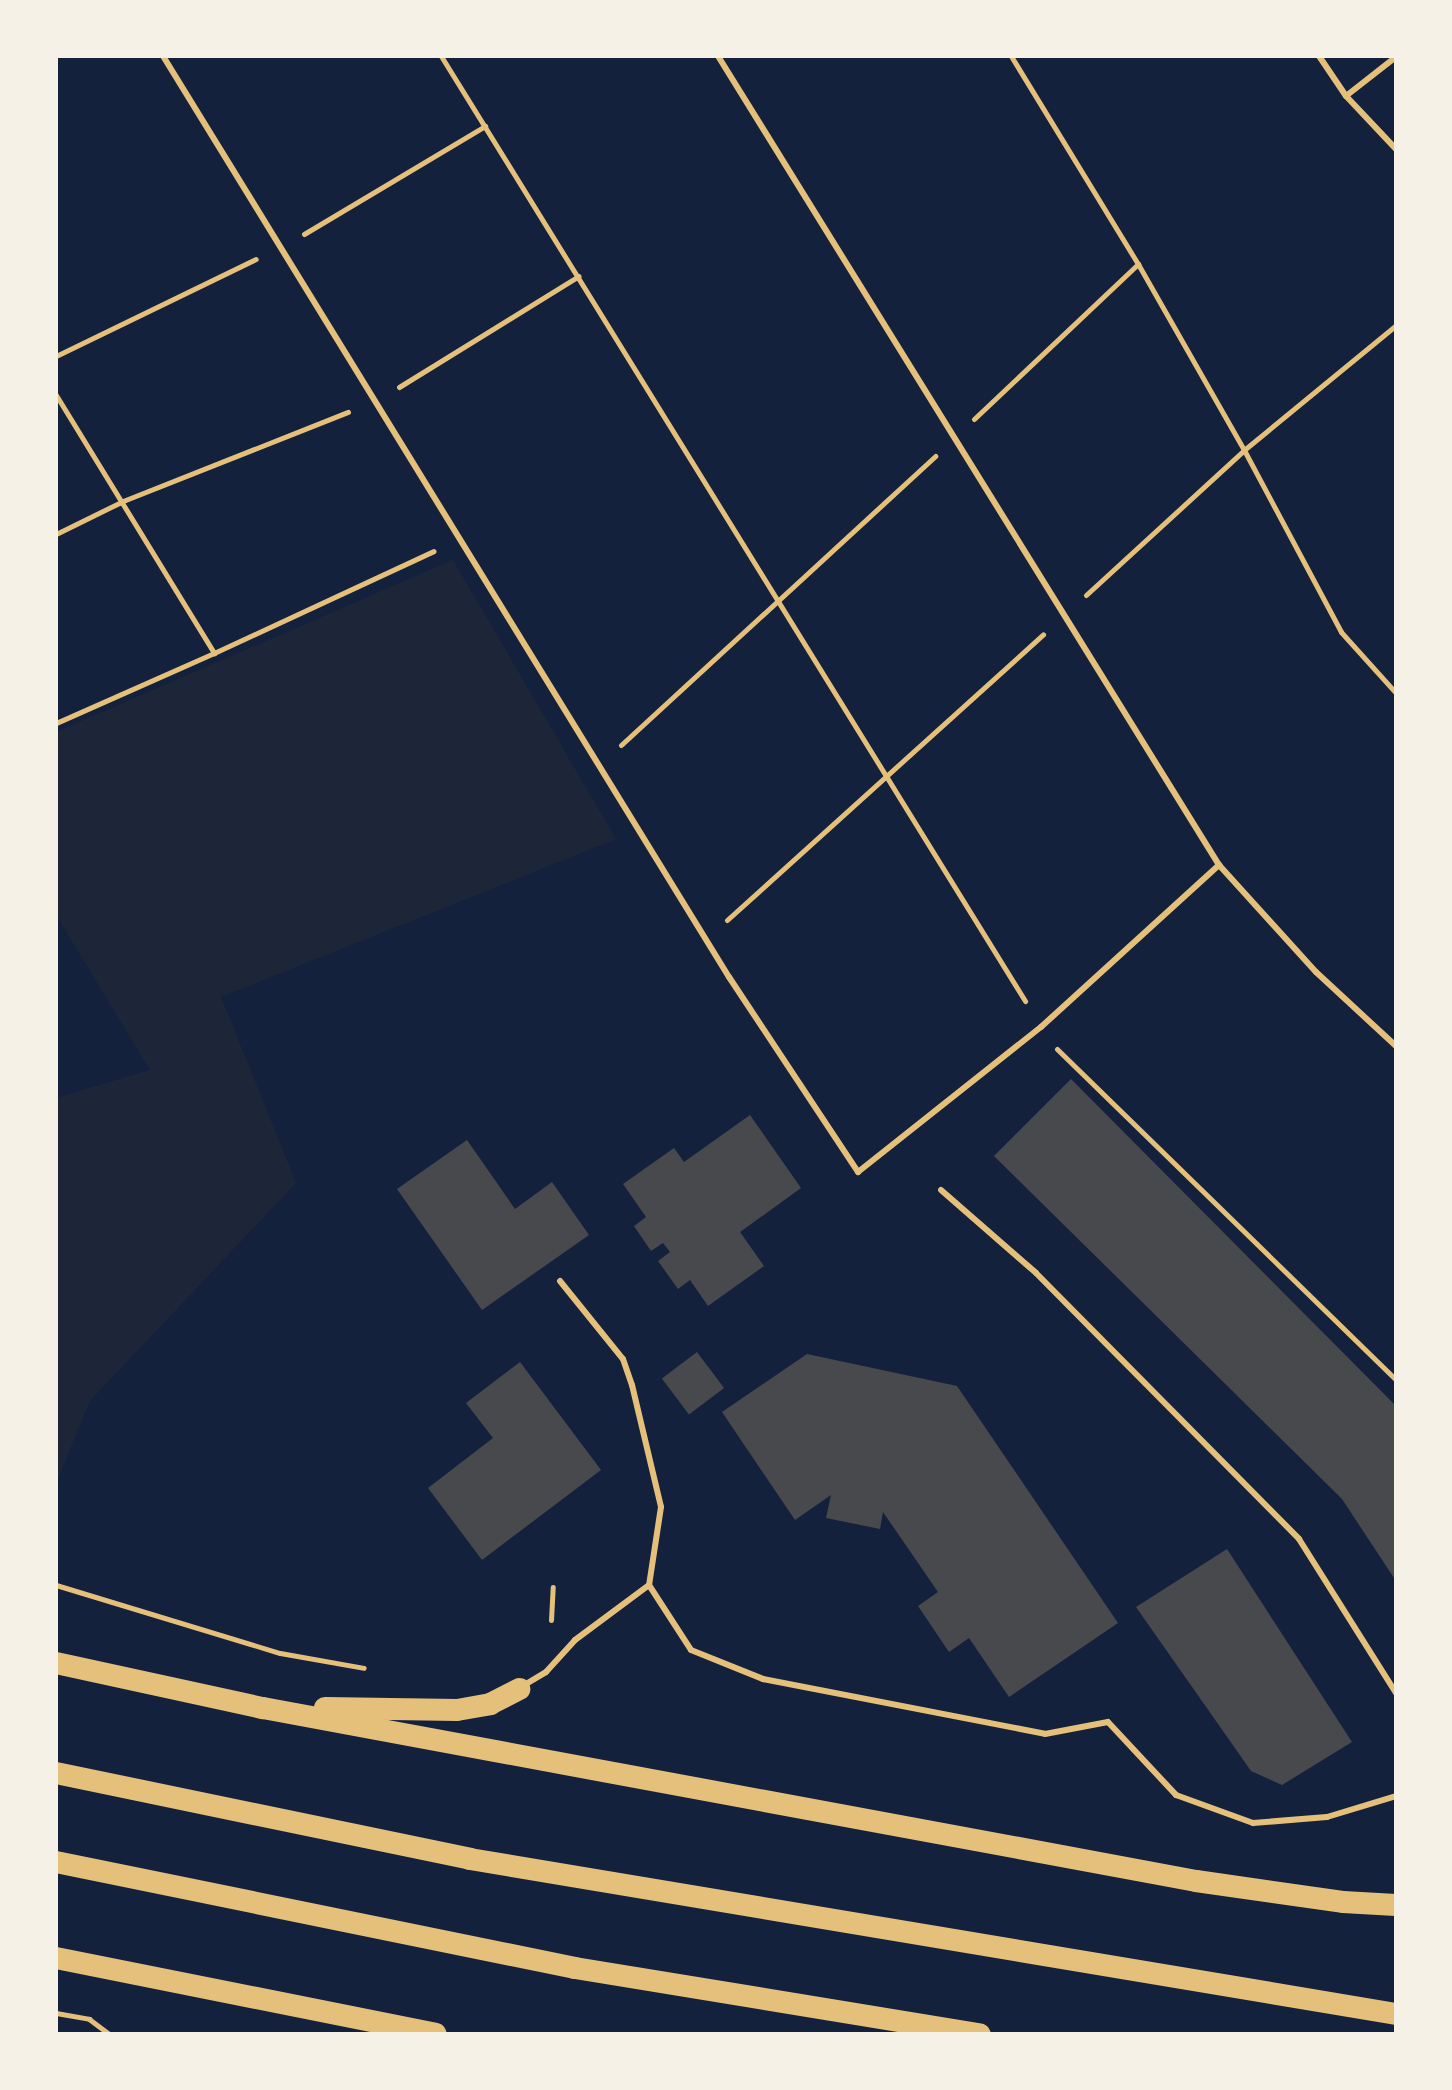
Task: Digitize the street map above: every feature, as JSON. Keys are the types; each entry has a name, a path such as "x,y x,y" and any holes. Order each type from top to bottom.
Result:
{"highway":[{"path":"56,1663 263,1708 1196,1881 1343,1902 1396,1905"},
{"path":"263,1708 457,1710 490,1704 519,1689"},
{"path":"56,1773 526,1869 1396,2014"},
{"path":"56,1862 575,1968 980,2034"},
{"path":"56,1958 435,2034"}],"lane":[{"path":"163,56 280,248 378,400 706,939 858,1172 1041,1027 1219,865"},
{"path":"718,56 1219,865 1316,972 1396,1046"},
{"path":"1319,56 1346,96 1396,149"},
{"path":"1346,96 1396,57"},
{"path":"941,1190 1036,1273 1299,1539 1396,1693"},
{"path":"560,1281 623,1359 661,1507 649,1585 691,1650 763,1679 1045,1734 1108,1722 1176,1795 1253,1823 1327,1817 1396,1796"},
{"path":"519,1689 546,1672 575,1640 649,1585"}],"path":[{"path":"441,56 1050,1043 1396,1380"},
{"path":"1011,56 1138,264 1244,450 1341,632 1396,693"},
{"path":"56,356 280,248 485,126"},
{"path":"600,765 954,439 1138,264"},
{"path":"56,534 123,501 378,400 579,276"},
{"path":"706,939 1244,450 1396,325"},
{"path":"56,395 214,653"},
{"path":"56,723 460,539"},
{"path":"56,1585 280,1653 369,1669"},
{"path":"545,1632 551,1619 553,1587"},
{"path":"56,2013 89,2019 109,2034"}],"shaded area":[{"path":"453,560 616,839 221,997 296,1183 90,1401 56,1483 56,1098 150,1070 56,915 56,732"}],"building":[{"path":"1071,1079 1396,1406 1396,1581 1342,1499 994,1156"},
{"path":"750,1115 801,1188 740,1232 764,1266 708,1306 690,1280 678,1289 658,1261 670,1252 663,1243 651,1251 634,1226 646,1217 623,1184 674,1148 684,1162"},
{"path":"467,1140 515,1209 552,1182 589,1235 482,1310 397,1189"},
{"path":"697,1352 724,1388 689,1414 662,1378"},
{"path":"807,1354 957,1386 1118,1623 1009,1697 969,1638 949,1652 918,1606 938,1592 883,1512 880,1529 826,1518 831,1495 795,1520 722,1412"},
{"path":"520,1362 601,1470 482,1560 428,1488 493,1438 466,1403"},
{"path":"1227,1549 1352,1742 1282,1785 1251,1771 1136,1607"}]}
